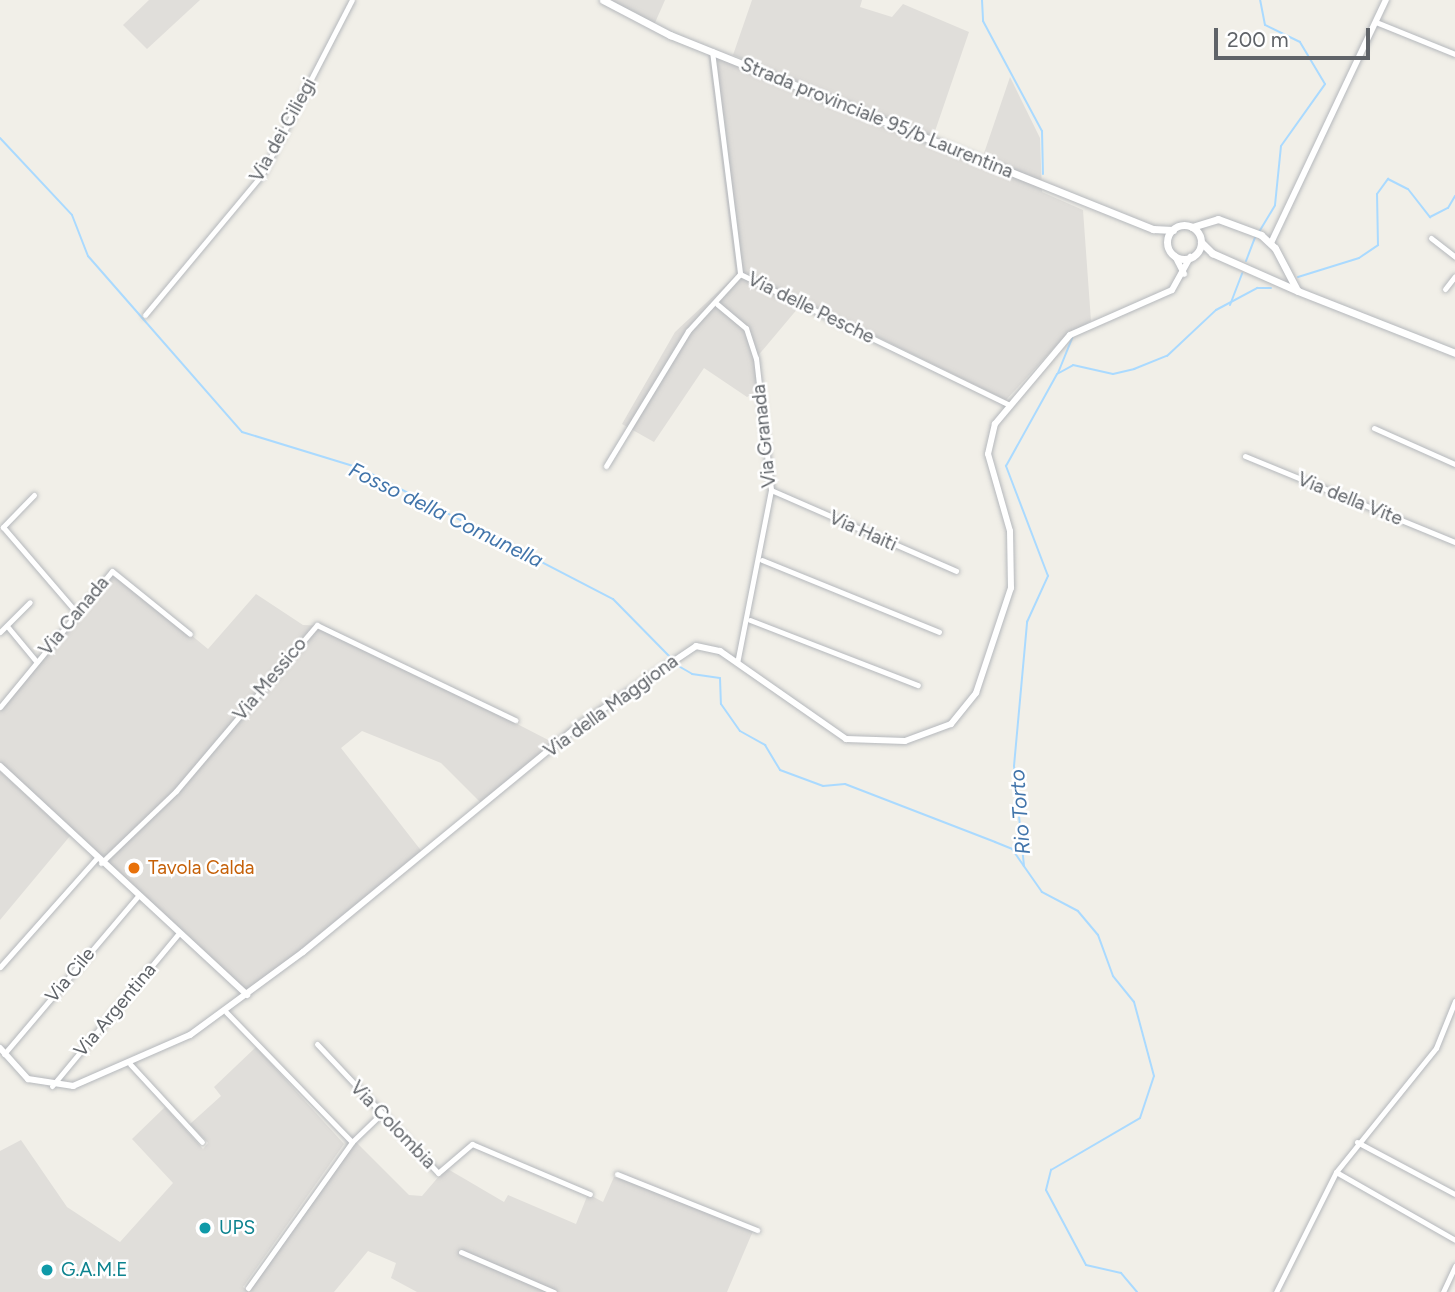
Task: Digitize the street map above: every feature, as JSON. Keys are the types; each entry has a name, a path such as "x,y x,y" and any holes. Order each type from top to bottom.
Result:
{"main road":[{"name":"Strada provinciale 95/b Laurentina","path":"603,0 712,51 1153,229 1173,230 1208,222"},
{"path":"1192,257 1208,222 1249,229 1271,243 1298,291"},
{"path":"1192,227 1212,254 1455,353"},
{"name":"Strada provinciale 95/b Laurentina","path":"1153,229 1168,243 1175,256"},
{"path":"1168,243 1173,230"},
{"path":"1175,256 1212,254"}],"street":[{"name":"Via dei Ciliegi","path":"145,315 261,176 352,0"},
{"path":"1271,243 1386,0"},
{"path":"1376,22 1455,54"},
{"name":"Via delle Pesche","path":"712,51 740,274 1008,404"},
{"path":"1431,238 1455,257"},
{"path":"1175,256 1184,274"},
{"name":"Via della Maggiona","path":"2,1051 24,1076 52,1086 83,1084 130,1064 226,1012 572,731 684,652 706,645 737,663 846,739 905,741 957,719 976,693 1010,595 1013,544 988,454 992,429 1008,404 1072,334 1170,291 1184,274 1192,257"},
{"path":"606,466 688,331 717,304 740,274"},
{"path":"1446,289 1455,276"},
{"name":"Via Granada","path":"717,304 746,328 756,358 771,490 762,560 750,620 737,663"},
{"path":"1374,428 1455,464"},
{"name":"Via della Vite","path":"1245,456 1455,542"},
{"name":"Via Haiti","path":"771,490 956,572"},
{"path":"34,495 3,527 76,612"},
{"path":"762,560 939,632"},
{"name":"Via Canada","path":"0,707 76,612 114,571 190,634"},
{"path":"0,632 30,603"},
{"path":"750,620 918,685"},
{"name":"Via Messico","path":"98,861 176,791 317,625 515,720"},
{"path":"7,626 36,662"},
{"path":"0,766 136,897 247,995"},
{"path":"0,967 98,861"},
{"name":"Via Cile","path":"2,1051 136,897"},
{"name":"Via Argentina","path":"52,1086 178,934"},
{"path":"1276,1292 1336,1172 1357,1142 1436,1048 1455,1000"},
{"path":"226,1012 352,1142"},
{"name":"Via Colombia","path":"317,1044 380,1115 438,1173 472,1144 590,1194"},
{"path":"130,1064 202,1142"},
{"path":"248,1288 352,1142 380,1115"},
{"path":"1357,1142 1455,1194"},
{"path":"1336,1172 1455,1240"},
{"path":"617,1174 757,1230"},
{"path":"461,1252 554,1292"},
{"path":"1443,1292 1455,1266"}],"shaded area":[{"path":"149,0 200,0 147,49 123,25"},
{"path":"611,0 665,0 654,25"},
{"path":"752,0 862,0 860,7 892,17 903,4 969,32 933,137 733,55"},
{"path":"708,53 981,162 1010,77 1040,138 1042,192 1083,210 1091,321 1064,337 1006,400 804,301 756,358 760,390 747,397 704,368 654,442 622,424 675,332 736,275"},
{"path":"115,572 208,649 256,594 303,625 326,626 556,744 483,805 441,763 362,731 341,748 423,853 247,995 0,766 0,707"},
{"path":"0,771 70,836 0,920"},
{"path":"256,1047 344,1144 243,1287 249,1292 0,1292 0,1151 21,1140 67,1207 120,1242 173,1183 132,1139 165,1107 203,1149 208,1143 190,1124 221,1096 214,1087"},
{"path":"356,1142 409,1195 422,1196 446,1168 504,1202 508,1195 576,1224 588,1194 603,1202 614,1177 649,1188 753,1231 727,1292 417,1292 391,1278 396,1263 368,1251 334,1292 249,1292"}],"waterway":[{"path":"982,0 983,21 1042,131 1043,174"},
{"path":"1259,232 1275,205 1281,146 1325,84 1300,42 1265,25 1260,0"},
{"name":"Fosso della Comunella","path":"0,138 72,215 88,256 242,432 360,468 613,599 670,657"},
{"name":"Rio Torto","path":"1298,277 1359,258 1378,245 1377,194 1388,179 1408,189 1430,217 1448,208 1455,196"},
{"path":"1246,261 1255,237"},
{"path":"1230,305 1242,273"},
{"name":"Rio Torto","path":"1137,1292 1121,1273 1086,1265 1046,1190 1051,1170 1140,1118 1154,1076 1134,1002 1113,976 1098,935 1078,911 1042,892 1024,866 1014,766 1027,622 1048,576 1006,466 1057,374 1073,365 1113,374 1167,356 1216,310 1257,288 1271,288"},
{"path":"1058,373 1072,338"},
{"name":"Fosso della Comunella","path":"675,664 692,674 720,678 721,704 740,731 765,745 780,770 823,786 845,784 995,842 1012,849 1024,866"}],"place":[{"name":"Tavola Calda","path":"134,868"},
{"name":"UPS","path":"205,1228"},
{"name":"G.A.M.E","path":"47,1270"}]}
